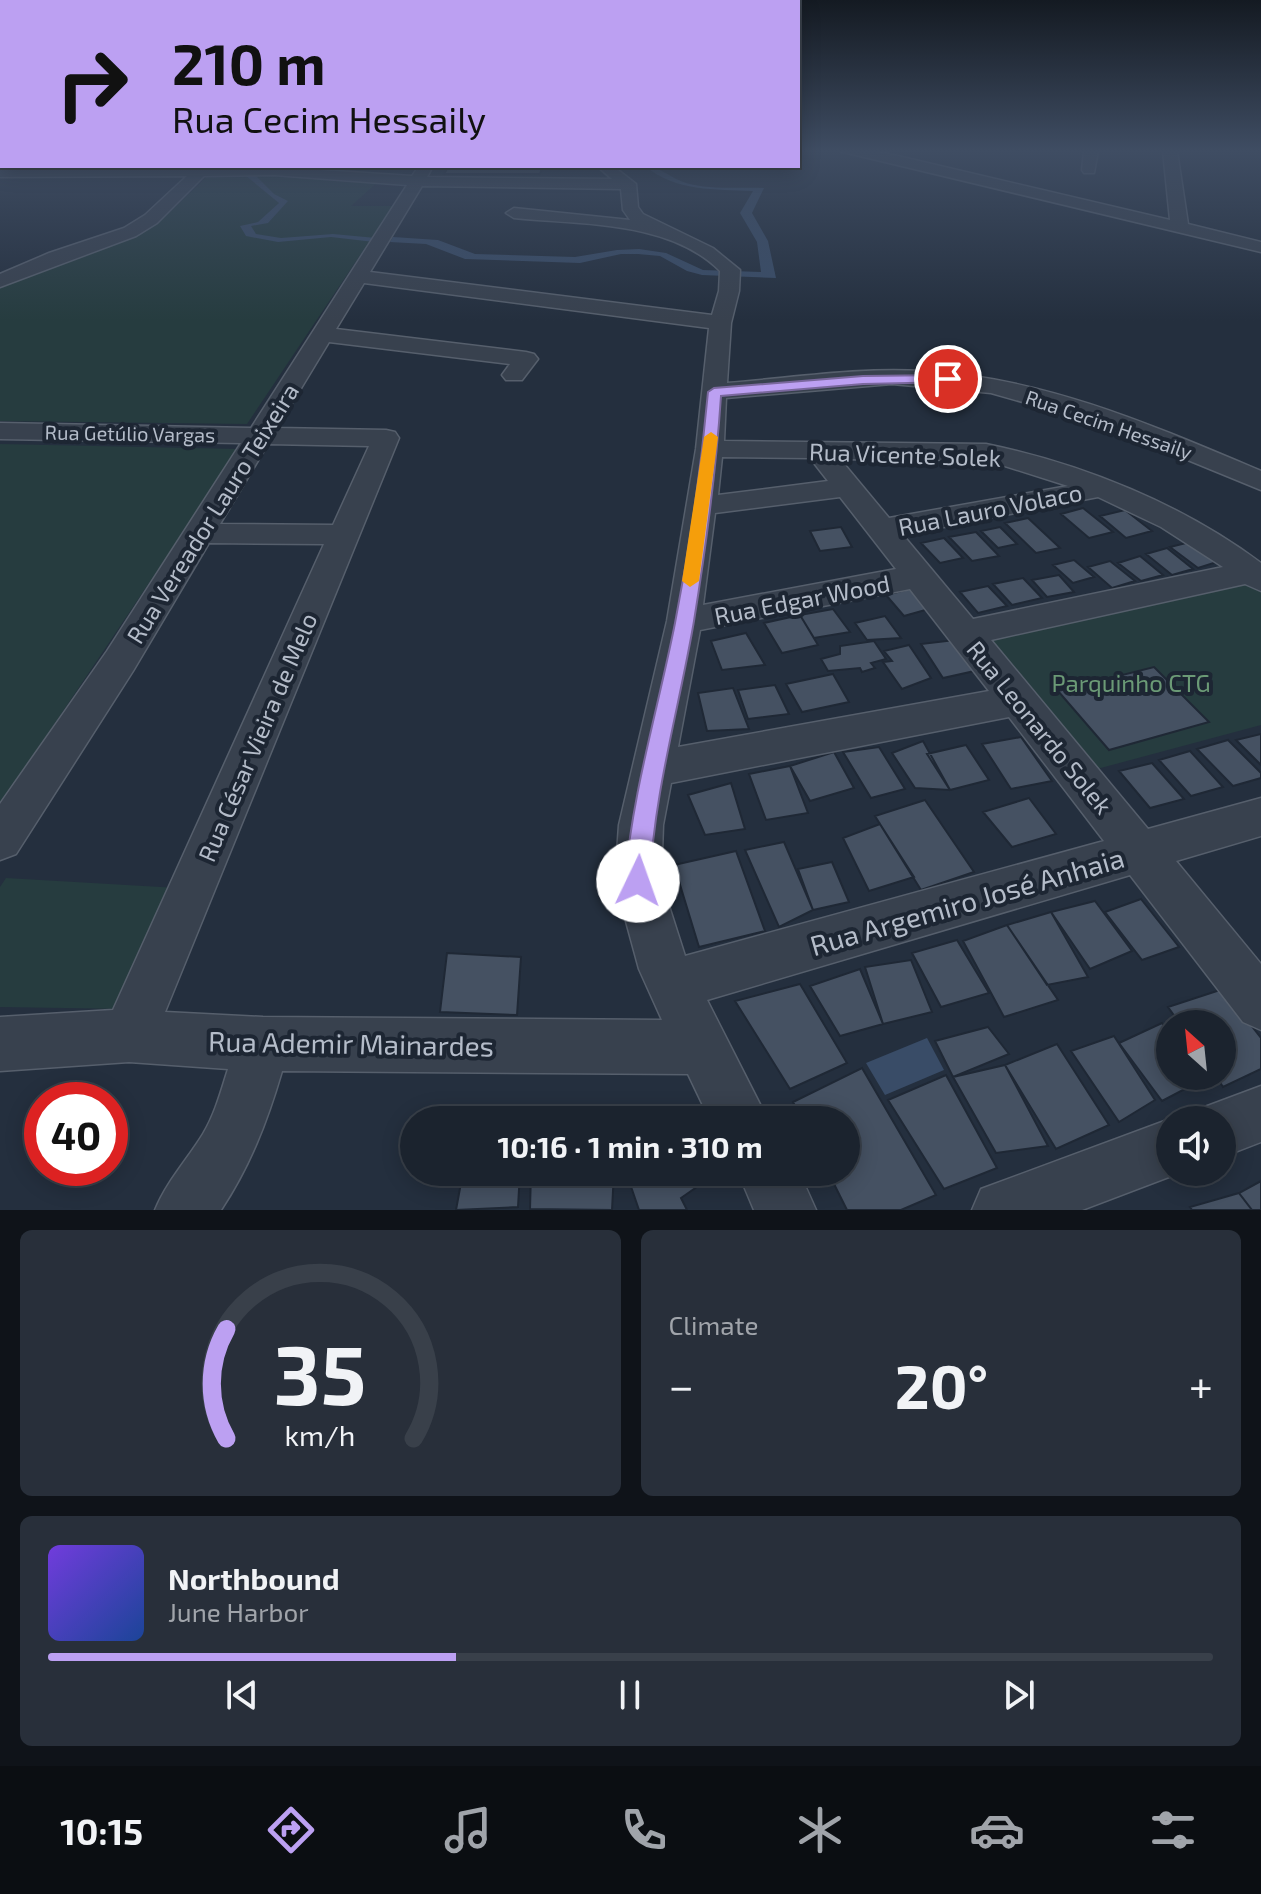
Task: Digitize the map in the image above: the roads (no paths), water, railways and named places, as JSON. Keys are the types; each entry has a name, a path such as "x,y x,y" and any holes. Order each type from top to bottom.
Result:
{"street":[{"path":"0,281 56,257 130,232 163,207"},
{"name":"Rua Vereador Lauro Teixeira","path":"0,840 120,661 400,207"},
{"path":"516,207 513,220 658,229"},
{"path":"633,207 634,214 658,229 711,252 730,274 720,323 710,449 684,621 641,825 638,881 647,921 672,985 733,1106"},
{"path":"1095,207 1261,247"},
{"path":"1177,207 1180,228"},
{"path":"14,257 56,257"},
{"path":"358,276 720,323"},
{"path":"321,334 526,359 514,375"},
{"name":"Rua Cecim Hessaily","path":"714,392 918,378 992,385 1055,401 1121,424 1261,481"},
{"name":"Rua Getúlio Vargas","path":"0,431 386,438"},
{"name":"Rua César Vieira de Melo","path":"129,1036 386,438"},
{"name":"Rua Vicente Solek","path":"710,449 986,452 1028,462 1098,488 1153,512 1250,563"},
{"name":"Rua Leonardo Solek","path":"818,450 1261,1004"},
{"path":"701,506 847,487"},
{"name":"Rua Lauro Volaco","path":"882,529 1098,488"},
{"path":"200,533 344,535"},
{"path":"965,633 1250,563"},
{"name":"Rua Edgar Wood","path":"684,621 919,576"},
{"path":"653,769 1017,701"},
{"name":"Rua Argemiro José Anhaia","path":"672,985 1261,817"},
{"name":"Rua Ademir Mainardes","path":"0,1044 129,1036 263,1044 703,1047"},
{"path":"185,1210 223,1155 234,1133 252,1088 263,1044"},
{"path":"1236,1123 1261,1114"},
{"path":"1002,1210 1156,1153"},
{"path":"774,1186 786,1210"}],"water":[{"path":"274,207 282,207 268,223 251,226 256,234 281,238 333,234 376,238 374,242 331,237 278,242 246,236 240,226 258,222"},
{"path":"743,207 755,207 752,213 768,241 776,278 702,275 687,271 660,256 621,254 580,263 465,259 426,244 390,242 393,237 438,240 475,254 575,257 639,249 666,253 703,270 761,272 757,242 740,213"},
{"path":"927,1038 944,1070 885,1095 866,1063"}],"park label":[{"name":"Parquinho CTG","path":"1131,682"}]}
